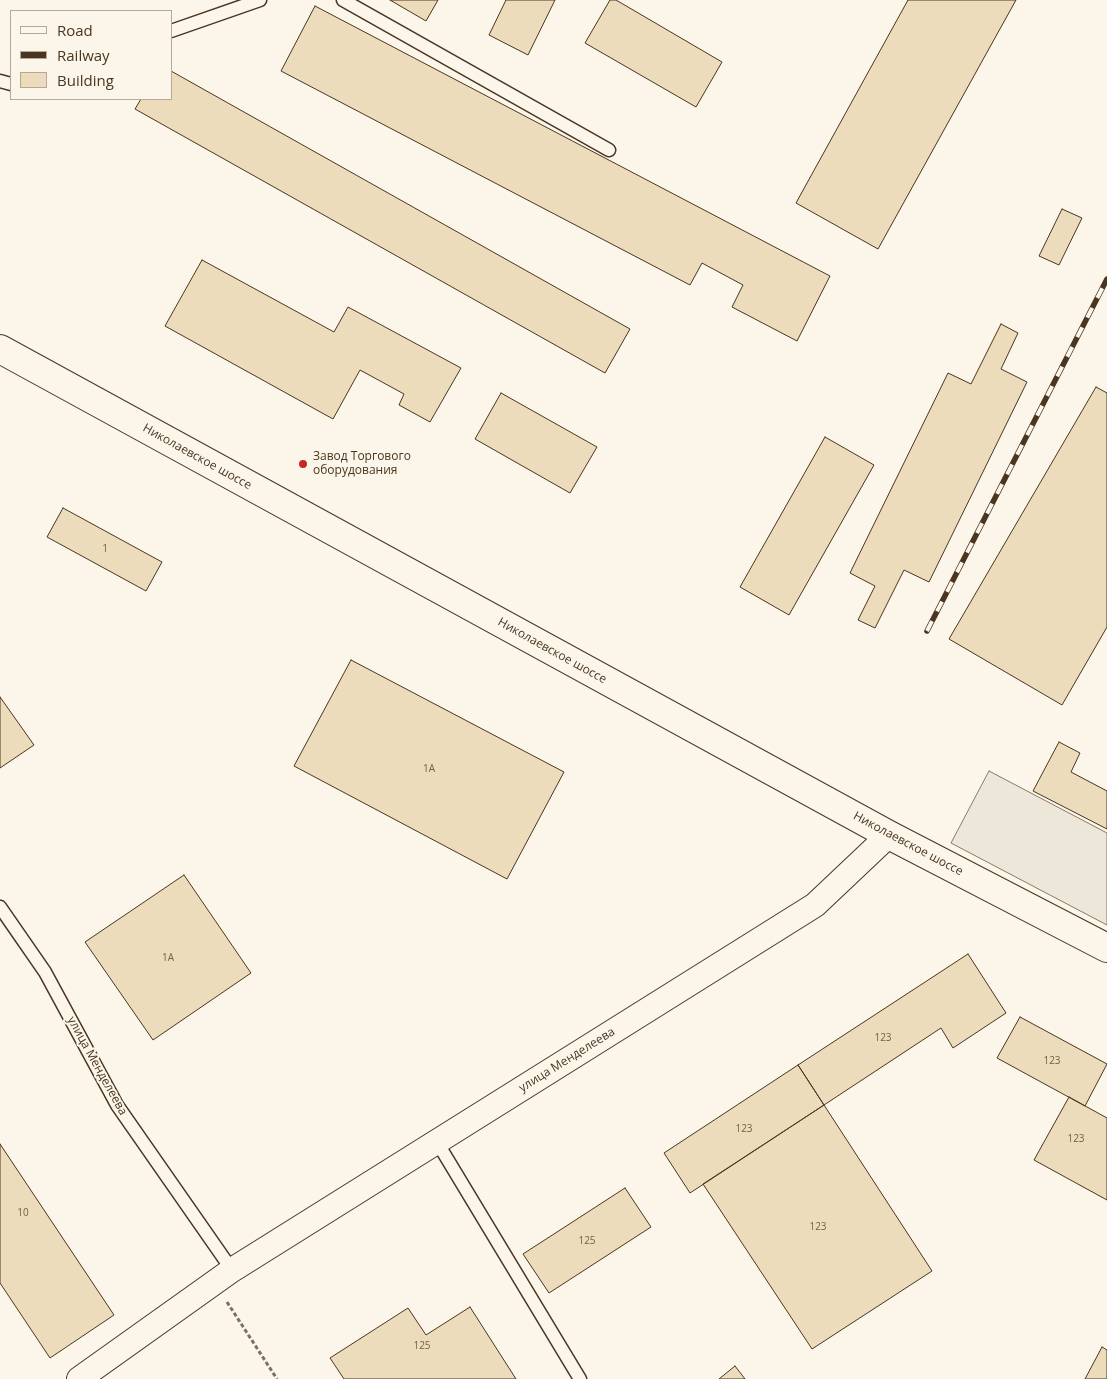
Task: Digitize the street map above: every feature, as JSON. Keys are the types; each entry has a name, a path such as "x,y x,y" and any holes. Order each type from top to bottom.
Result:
{"main road":[{"name":"Николаевское шоссе","path":"0,349 889,835 1107,948"}],"street":[{"name":"улица Менделеева","path":"79,1379 223,1277 814,905 889,835"}],"lane":[{"path":"172,31 260,0"},
{"path":"343,0 609,150"},
{"name":"улица Менделеева","path":"0,907 45,972 117,1105 223,1277"},
{"path":"437,1142 580,1379"}],"path":[{"path":"223,1277 277,1379"}],"shaded area":[{"path":"989,771 1107,833 1107,925 951,843"}],"building":[{"path":"390,0 438,0 426,21"},
{"path":"506,0 555,0 528,55 489,35"},
{"path":"610,0 616,0 722,62 696,107 585,43"},
{"path":"908,0 1016,0 878,249 796,203"},
{"path":"315,6 830,276 797,341 732,307 743,285 702,263 690,285 281,71"},
{"path":"172,72 630,329 605,373 135,109 140,100 172,100"},
{"path":"1062,209 1082,218 1059,265 1039,256"},
{"path":"202,260 334,332 348,307 461,368 430,422 399,405 404,394 360,370 333,419 165,326"},
{"path":"1001,324 1018,333 1001,369 1027,382 929,582 904,570 875,628 858,620 875,586 850,573 948,373 971,384"},
{"path":"1096,387 1107,393 1107,627 1062,705 949,639"},
{"path":"501,393 597,447 570,493 475,439"},
{"path":"825,437 874,465 789,615 740,587"},
{"path":"63,508 162,562 146,591 47,537"},
{"path":"351,660 564,772 507,879 294,766"},
{"path":"0,697 34,745 0,768"},
{"path":"1059,742 1080,753 1071,772 1107,791 1107,829 1033,791"},
{"path":"184,875 251,973 153,1040 85,942"},
{"path":"968,954 1006,1013 953,1048 941,1028 824,1105 798,1065"},
{"path":"1020,1017 1107,1064 1085,1106 997,1058"},
{"path":"798,1065 824,1105 690,1193 664,1153"},
{"path":"1069,1097 1107,1118 1107,1200 1034,1160"},
{"path":"824,1105 932,1271 812,1349 703,1184"},
{"path":"0,1144 114,1315 50,1358 0,1283"},
{"path":"625,1188 651,1227 549,1293 523,1254"},
{"path":"470,1307 516,1379 344,1379 330,1358 408,1308 426,1335"},
{"path":"1102,1347 1107,1350 1107,1379 1085,1379"},
{"path":"735,1366 745,1379 719,1379"}],"railway":[{"path":"927,631 1107,279"}],"place":[{"name":"Завод Торгового оборудования","path":"303,464"}]}
